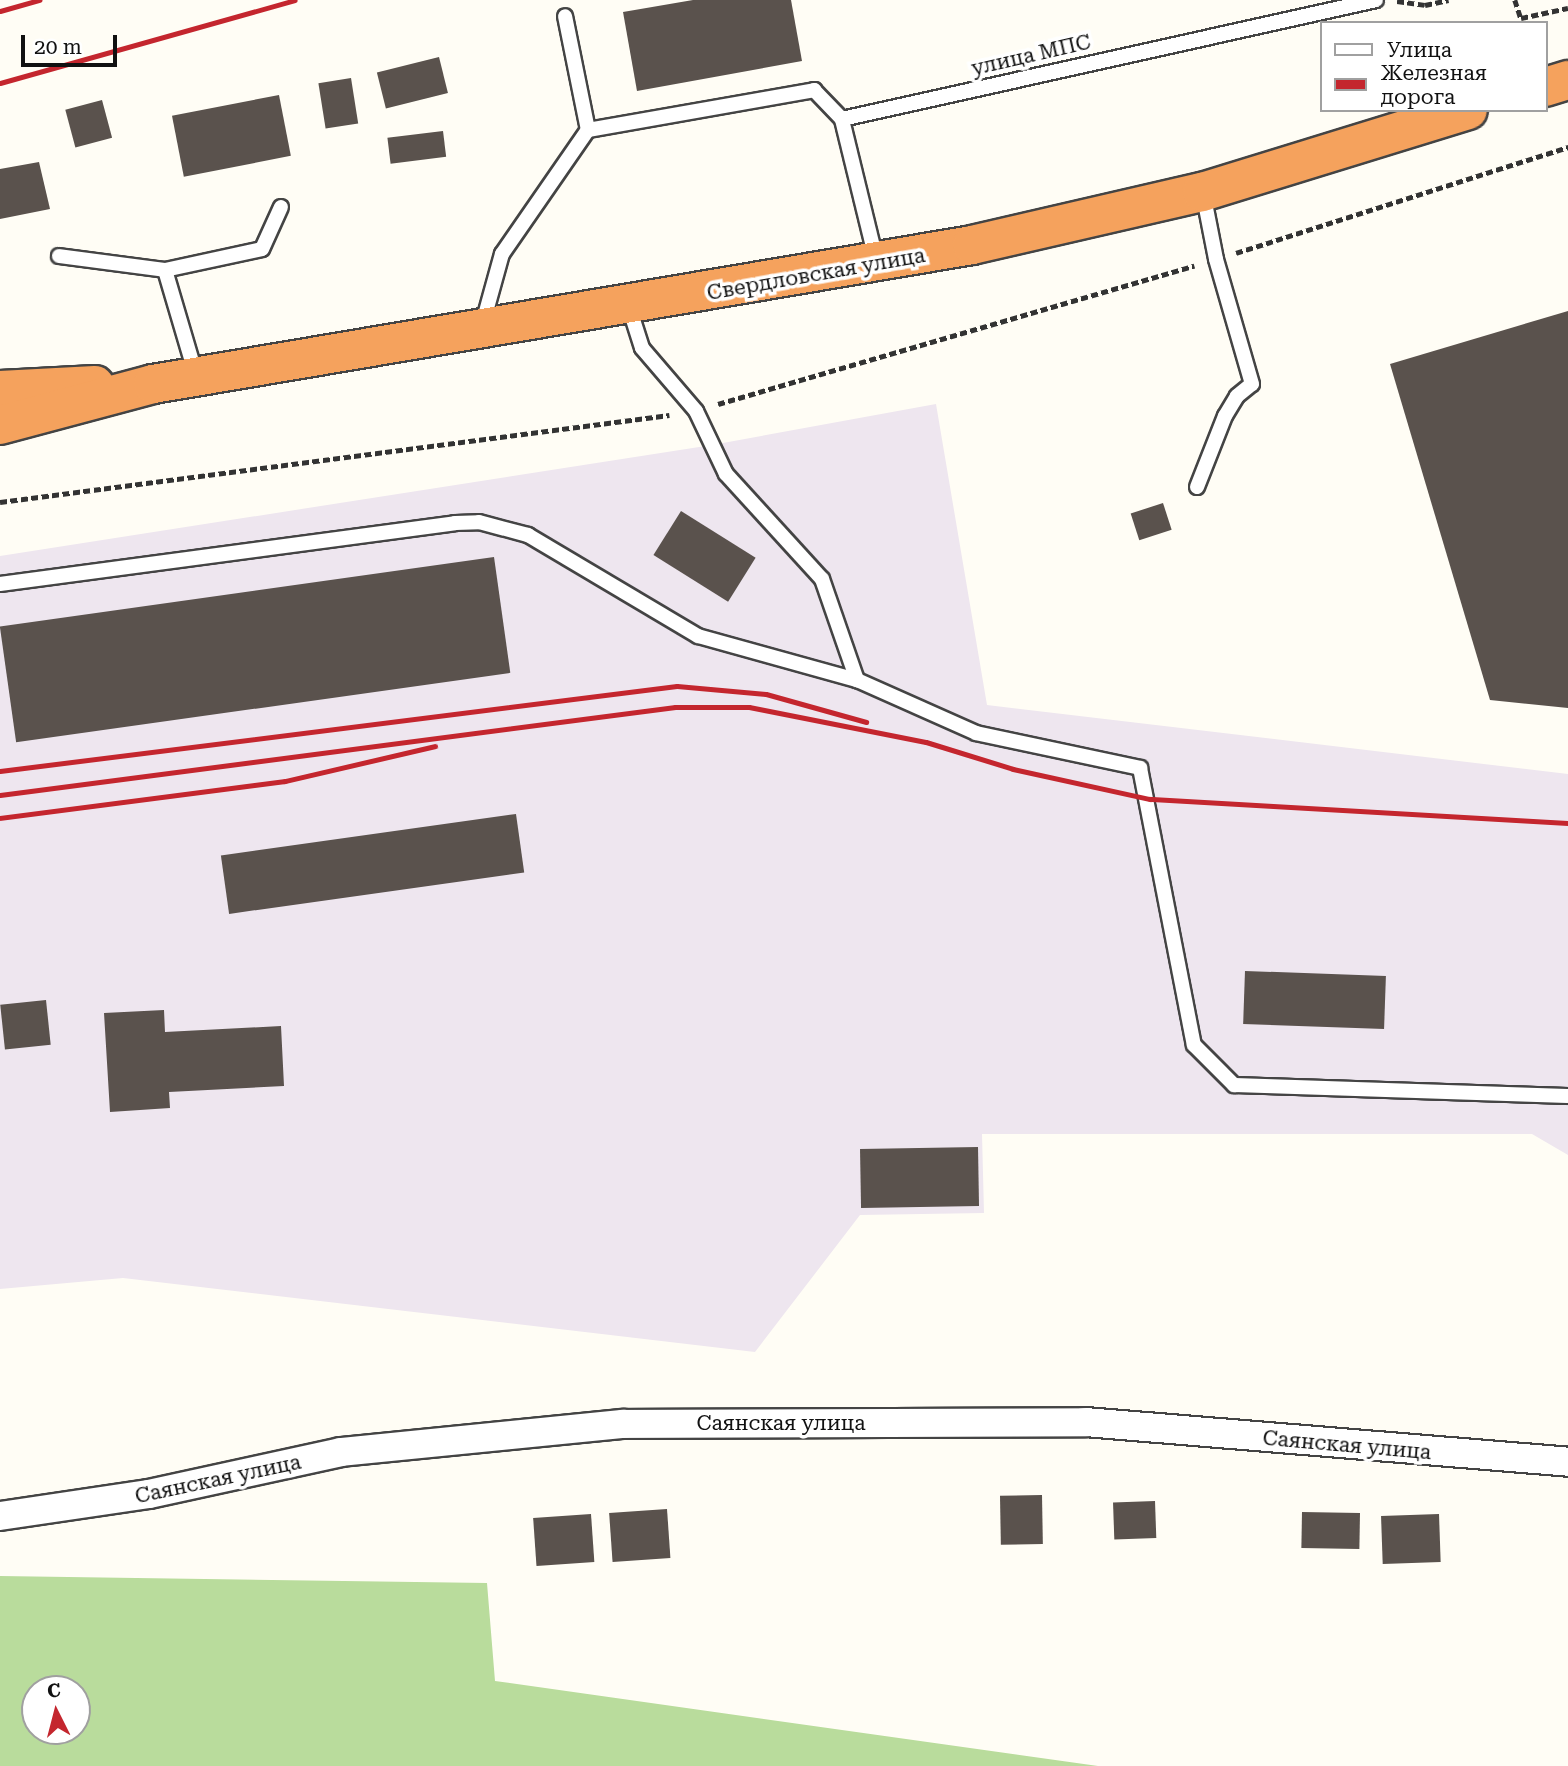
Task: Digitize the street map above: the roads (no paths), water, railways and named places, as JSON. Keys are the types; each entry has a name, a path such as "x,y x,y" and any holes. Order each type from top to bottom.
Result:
{"highway":[{"path":"1547,86 1568,80"},
{"name":"Свердловская улица","path":"0,425 153,384 877,264 1202,192 1462,112"},
{"name":"Свердловская улица","path":"0,390 153,384"}],"street":[{"name":"Саянская улица","path":"0,1516 125,1499 341,1452 623,1424 1085,1422 1568,1462"}],"lane":[{"name":"улица МПС","path":"842,119 1376,0"},
{"path":"565,16 589,130"},
{"path":"480,331 502,254 589,130 814,90 842,119 877,264"},
{"path":"1197,487 1226,416 1237,396 1252,384 1216,259 1202,192"},
{"path":"60,256 165,270 262,249 281,207"},
{"path":"165,270 197,377"},
{"path":"629,307 642,348 696,411 726,474 822,579 858,680"},
{"path":"0,584 479,522 528,535 698,636 858,680 976,733 1140,768 1194,1045 1234,1085 1568,1096"}],"railway":[{"path":"0,11 39,0"},
{"path":"0,83 295,0"},
{"path":"0,771 677,686 766,694 866,722"},
{"path":"0,795 675,707 749,707 926,742 1013,769 1150,799 1568,823"},
{"path":"0,818 285,781 435,746"}]}
